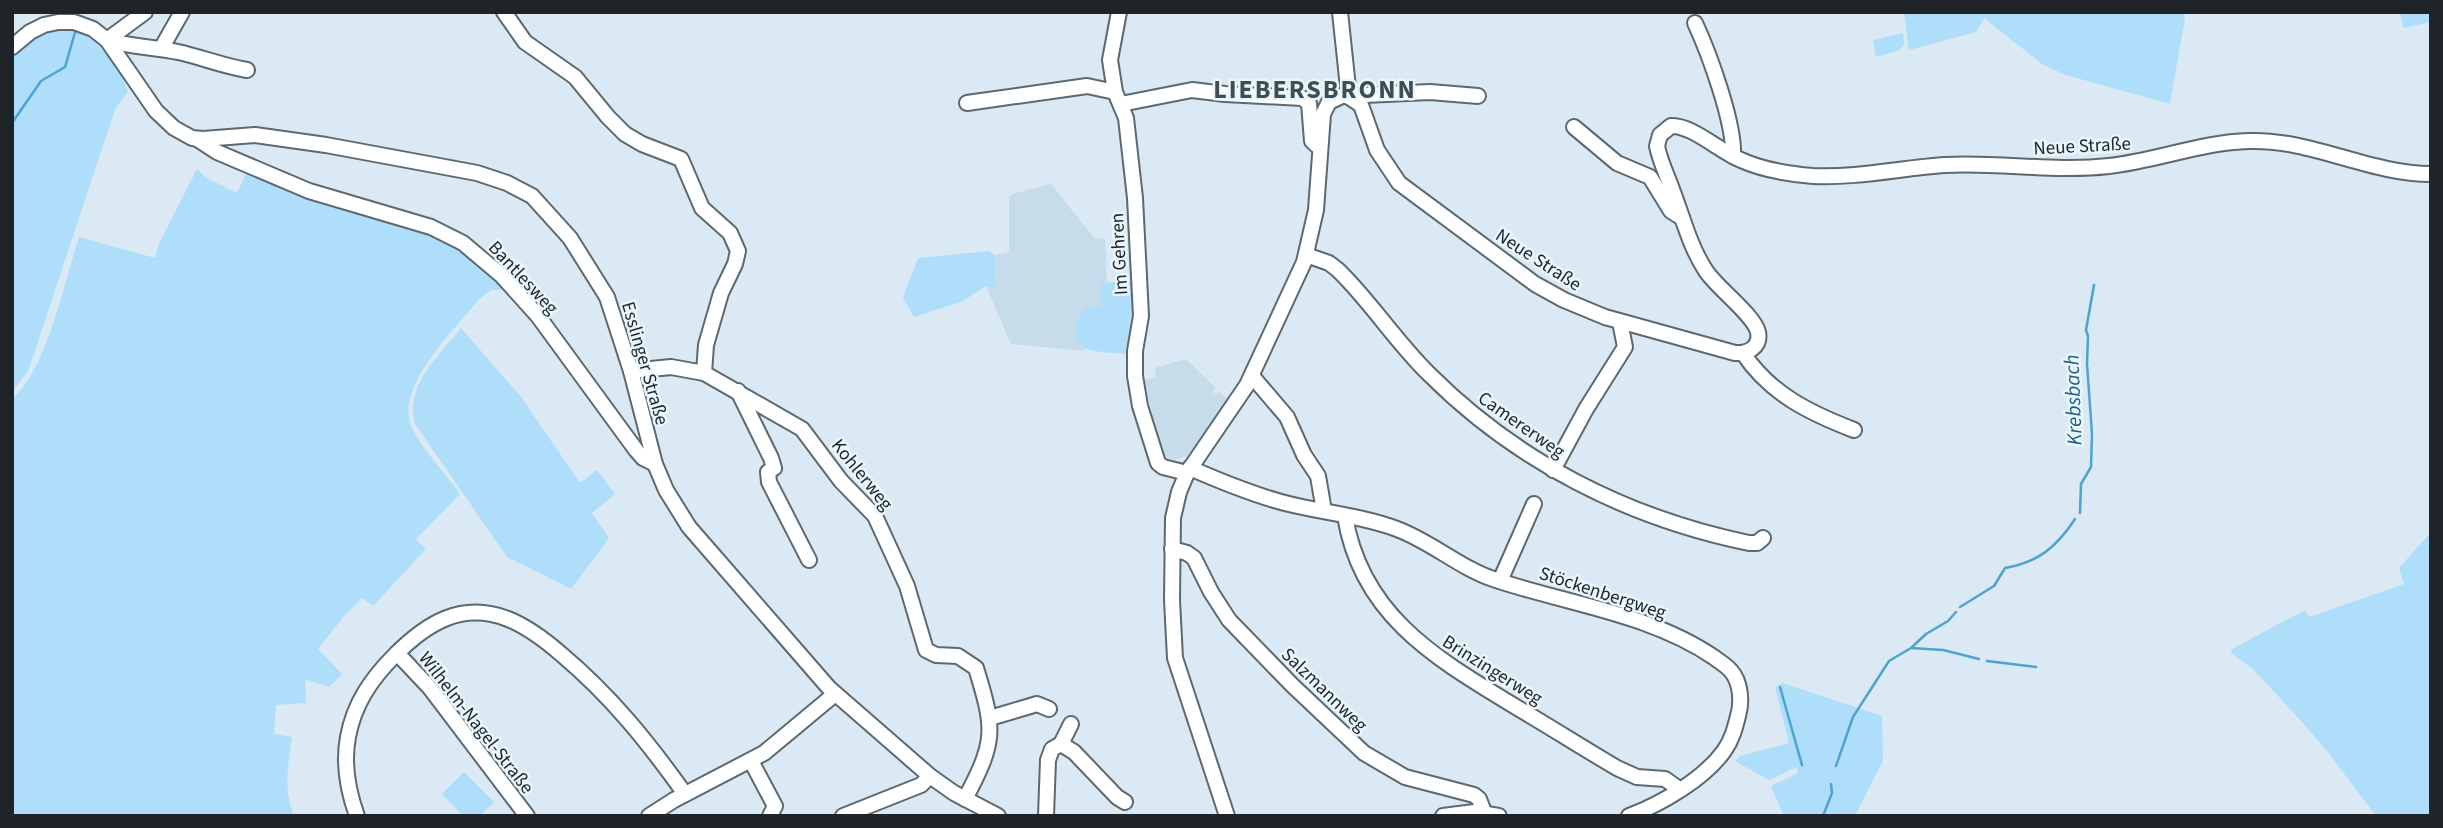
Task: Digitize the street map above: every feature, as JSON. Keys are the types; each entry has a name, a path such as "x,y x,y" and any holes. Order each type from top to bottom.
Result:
{"street":[{"path":"107,40 145,12"},
{"path":"161,49 183,12"},
{"path":"504,12 525,43 575,77 625,134 642,144 681,159 702,208 733,238 737,256 721,293 706,345 704,373"},
{"name":"Im Gehren","path":"1119,12 1110,57 1130,142 1141,316 1135,357 1138,398 1158,463 1163,467 1189,471"},
{"path":"1340,12 1349,97"},
{"path":"12,47 49,18 74,22 93,29 107,40 156,111 174,128 197,139"},
{"path":"1695,23 1712,65 1732,137 1732,156"},
{"path":"107,40 127,46 161,49 247,71"},
{"path":"967,103 1087,86 1118,98 1192,90 1303,97 1310,105 1313,144 1322,150"},
{"path":"1227,816 1176,664 1172,549 1175,506 1189,471 1252,376 1306,255 1317,210 1325,108 1334,99 1369,94 1430,92 1478,96"},
{"name":"Neue Straße","path":"1349,97 1361,105 1379,154 1393,176 1409,192 1544,290 1620,322 1721,351 1743,353 1756,345 1756,328 1707,273 1694,250 1659,155 1657,143 1660,135 1671,126 1683,126 1732,156 1767,169 1828,176 1946,165 2097,167 2140,161 2223,143 2270,141 2308,147 2393,170 2431,174"},
{"path":"1574,127 1617,163 1650,177 1671,211 1683,218"},
{"name":"Esslinger Straße","path":"197,139 255,135 286,138 453,167 488,176 522,189 537,199 597,278 613,311 655,464 666,490 690,527 835,694 930,776 998,816"},
{"name":"Bantlesweg","path":"197,139 217,152 309,191 431,227 463,243 502,276 534,312 640,455 655,464"},
{"name":"Camererweg","path":"1306,255 1329,263 1341,272 1410,355 1458,401 1506,439 1553,470 1622,505 1683,527 1756,544 1763,538"},
{"path":"1553,470 1625,346 1620,322"},
{"path":"1743,353 1762,378 1787,399 1854,430"},
{"name":"Kohlerweg","path":"631,371 671,367 704,373 802,429 841,481 873,513 907,586 922,642 931,654 956,655 976,668 990,718"},
{"path":"1252,376 1287,417 1304,455 1318,476 1324,511"},
{"path":"738,391 771,458 774,468 767,473 769,482 809,560"},
{"name":"Stöckenbergweg","path":"1189,471 1271,499 1363,518 1404,531 1488,577 1624,617 1676,636 1700,648 1732,671 1741,702 1731,738 1714,762 1659,804 1629,816"},
{"path":"1500,581 1534,504"},
{"name":"Brinzingerweg","path":"1345,516 1349,537 1375,595 1399,625 1419,644 1455,670 1617,768 1637,777 1665,779 1679,789"},
{"name":"Salzmannweg","path":"1172,549 1194,558 1229,620 1358,748 1405,777 1471,793 1479,799 1484,812"},
{"path":"358,816 348,780 346,753 349,731 367,687 397,653 424,629 452,615 475,612 510,620 558,651 612,701 645,739 685,794"},
{"name":"Wilhelm-Nagel-Straße","path":"397,653 440,701 527,816"},
{"path":"649,816 685,794 751,761 775,745 835,694"},
{"path":"965,799 986,758 990,718 1037,704 1049,709"},
{"path":"1046,816 1048,760 1052,749 1061,744 1071,724"},
{"path":"1061,744 1074,752 1125,802"},
{"path":"751,761 775,806 770,816"},
{"path":"843,816 920,786 930,776"},
{"path":"1443,816 1484,812 1500,816"}],"shaded area":[{"path":"1904,12 2183,14 2185,18 2170,104 2066,75 2042,64 1984,18 1976,32 1909,50"},
{"path":"2400,12 2431,12 2431,22 2403,28"},
{"path":"53,30 80,33 98,45 119,72 128,91 116,108 28,371 12,392 12,56 37,36"},
{"path":"1903,33 1904,44 1900,50 1876,57 1873,40"},
{"path":"197,169 205,177 237,193 248,170 449,237 507,290 491,290 479,299 430,359 411,395 408,412 412,428 460,494 416,539 426,549 373,606 362,598 318,649 342,674 329,687 305,679 306,703 276,705 274,734 292,737 287,786 294,816 12,816 12,399 24,385 45,346 79,237 155,258 158,246"},
{"path":"1051,184 1094,238 1105,239 1107,282 1101,283 1102,307 1076,329 1076,337 1086,351 1011,344 986,286 996,286 995,255 1009,252 1009,197"},
{"path":"989,251 995,255 996,287 986,286 963,301 914,317 903,298 918,258"},
{"path":"1134,281 1133,321 1128,354 1084,348 1076,335 1078,323 1085,308 1101,307 1101,283"},
{"path":"461,328 521,397 580,483 597,470 615,494 592,513 609,538 571,589 507,557 415,424 414,397 419,385 434,360"},
{"path":"1186,359 1215,387 1213,392 1219,392 1229,400 1187,456 1174,460 1167,458 1162,452 1144,380 1156,378 1155,368"},
{"path":"2431,532 2431,816 2376,816 2303,723 2253,669 2231,653 2232,649 2305,610 2309,617 2404,584 2399,568"},
{"path":"1783,683 1882,716 1883,761 1855,816 1781,816 1783,814 1771,786 1798,773 1797,767 1769,780 1735,761 1740,756 1789,743 1775,687"},
{"path":"464,772 494,802 480,816 463,816 442,794"}],"waterway":[{"path":"12,123 41,81 65,67 76,29"},
{"name":"Krebsbach","path":"2080,513 2081,484 2091,467 2092,434 2086,330 2094,285"},
{"name":"Krebsbach","path":"1960,607 1994,586 2005,568 2037,558 2053,546 2075,519"},
{"name":"Krebsbach","path":"1836,766 1853,717 1889,661 1948,621 1956,612"},
{"path":"1911,648 1943,650 1979,659"},
{"path":"1987,661 2036,667"},
{"path":"1780,687 1802,765"},
{"name":"Krebsbach","path":"1823,816 1832,793 1831,784"}],"district":[{"name":"LIEBERSBRONN","path":"1315,89"}]}
